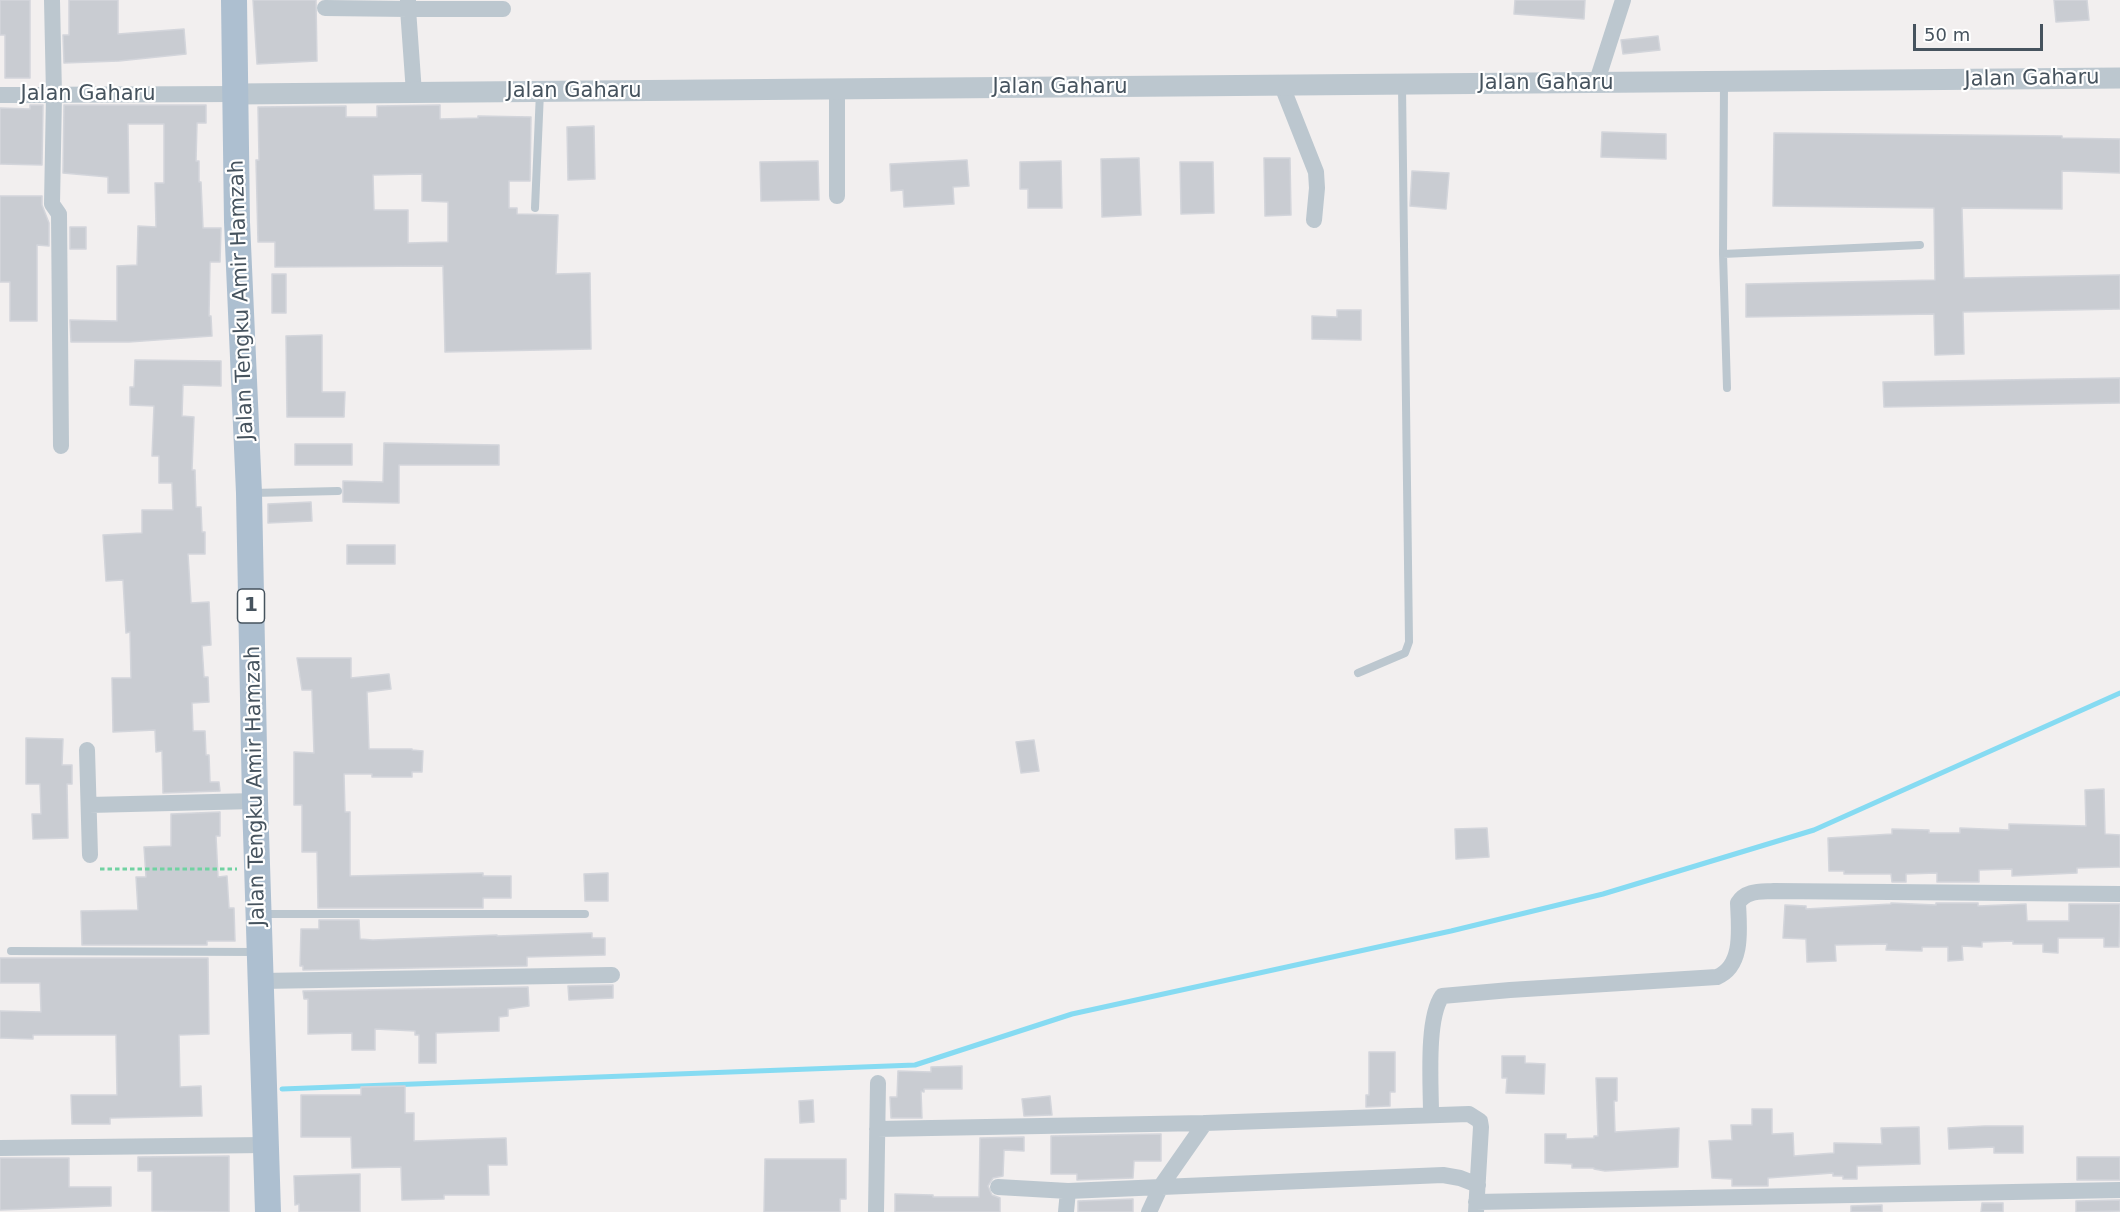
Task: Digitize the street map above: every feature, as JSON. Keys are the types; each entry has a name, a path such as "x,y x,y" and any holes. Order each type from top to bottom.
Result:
{"main road":[{"name":"Jalan Tengku Amir Hamzah","path":"234,0 237,222 249,493 255,801 268,1212"}],"street":[{"path":"52,0 54,95 52,204 59,214 61,446"},
{"path":"1596,84 1623,0"},
{"path":"325,8 408,5 503,9"},
{"path":"408,5 414,93"},
{"name":"Jalan Gaharu","path":"0,95 1402,86 2120,78"},
{"path":"1282,86 1316,172 1314,219"},
{"path":"837,90 837,196"},
{"path":"87,750 90,855"},
{"path":"89,805 255,801"},
{"path":"1431,1114 1431,1039 1435,1005 1442,996 1717,977 1727,973 1732,967 1737,952 1738,903 1751,893 1774,891 2120,894"},
{"path":"261,981 612,975"},
{"path":"876,1212 878,1083"},
{"path":"877,1129 1205,1123 1469,1114 1480,1121 1481,1148 1477,1200"},
{"path":"1149,1212 1161,1186 1205,1123"},
{"path":"0,1148 266,1145"},
{"path":"998,1187 1068,1191 1443,1175 1460,1178 1477,1200"},
{"path":"1066,1212 1068,1191"},
{"path":"1477,1200 1725,1205 2120,1191"}],"lane":[{"path":"1724,83 1723,254 1727,388"},
{"path":"1358,674 1405,653 1409,642 1402,86"},
{"path":"535,208 540,92"},
{"path":"1723,254 1920,245"},
{"path":"249,493 338,491"},
{"path":"259,914 585,914"},
{"path":"11,951 260,952"}],"path":[{"path":"90,855 93,868 104,870 257,868"}],"building":[{"path":"0,0 30,0 30,78 5,78 5,35 0,35"},
{"path":"69,0 118,0 118,34 184,29 186,54 119,61 64,63 63,35 69,35"},
{"path":"253,0 316,0 317,61 257,64"},
{"path":"1515,0 1585,0 1584,19 1514,14"},
{"path":"2054,0 2087,0 2089,20 2056,22"},
{"path":"1658,36 1660,50 1623,54 1621,40"},
{"path":"30,105 43,105 42,165 0,164 0,108 30,109"},
{"path":"64,105 206,105 206,123 197,123 196,161 199,161 203,228 221,228 220,262 210,262 209,316 211,316 212,336 129,342 71,342 70,320 117,321 117,266 137,265 138,226 156,227 155,183 164,183 164,124 128,124 129,193 108,193 108,177 63,173"},
{"path":"440,105 440,119 478,118 478,116 531,117 530,181 509,181 509,208 517,208 517,214 558,215 556,274 590,273 591,349 445,352 443,266 275,267 275,242 258,242 256,160 259,160 258,107 346,106 346,117 377,117 377,106","holes":["422,174 422,201 448,202 448,242 408,243 408,210 374,210 373,175"]},
{"path":"594,126 595,179 568,180 567,127"},
{"path":"1602,132 1666,134 1666,159 1601,157"},
{"path":"1774,133 2062,136 2062,138 2120,139 2120,173 2062,171 2062,209 1962,208 1964,278 2120,275 2120,309 1963,312 1964,354 1935,355 1934,314 1746,317 1746,284 1935,280 1934,208 1773,206"},
{"path":"1139,158 1141,215 1102,217 1101,159"},
{"path":"1264,158 1290,158 1291,215 1265,216"},
{"path":"967,160 969,186 953,187 954,204 904,207 903,190 891,191 890,164"},
{"path":"818,161 819,200 761,201 760,162"},
{"path":"1061,161 1062,208 1028,208 1028,189 1020,189 1020,162"},
{"path":"1180,162 1213,162 1214,213 1181,214"},
{"path":"1412,171 1449,173 1446,209 1410,206"},
{"path":"0,196 42,196 42,205 49,223 49,246 37,245 37,321 10,321 10,282 0,282"},
{"path":"70,227 86,227 86,249 70,249"},
{"path":"272,274 286,274 286,313 272,313"},
{"path":"1337,310 1361,310 1361,340 1312,339 1312,316 1337,317"},
{"path":"322,335 322,392 345,392 344,417 287,417 286,336"},
{"path":"135,360 221,361 221,386 183,385 182,416 194,417 192,470 195,470 196,507 201,507 202,532 205,532 205,554 188,554 191,603 209,602 211,645 202,646 204,677 208,677 209,702 192,703 193,731 205,731 210,782 219,782 220,791 163,793 162,751 156,752 155,730 113,732 112,678 131,678 130,632 126,633 123,580 106,581 103,535 142,533 142,510 173,510 172,483 159,483 159,456 152,456 154,406 130,405 130,387 134,387"},
{"path":"2120,378 2120,403 1884,407 1883,382"},
{"path":"384,443 499,445 499,465 399,465 399,503 343,502 343,481 383,482"},
{"path":"295,444 352,444 352,465 295,465"},
{"path":"311,502 312,521 268,523 268,504"},
{"path":"347,545 395,545 395,564 347,564"},
{"path":"297,658 351,658 351,678 389,674 391,689 367,692 369,749 423,751 422,772 412,772 412,777 344,774 345,812 350,812 350,876 483,873 483,876 511,876 511,898 483,898 483,908 318,908 317,852 302,852 302,805 294,805 294,752 314,753 312,690 302,690"},
{"path":"26,738 63,739 62,765 72,765 72,784 67,784 68,838 33,839 32,814 41,814 40,784 26,784"},
{"path":"1034,740 1039,771 1021,773 1016,742"},
{"path":"2104,789 2105,834 2120,835 2120,867 2077,868 2077,873 2012,876 2012,869 1979,870 1979,882 1937,882 1937,873 1906,874 1906,882 1892,882 1891,874 1844,874 1844,871 1829,871 1828,838 1892,834 1892,829 1929,830 1929,833 1960,833 1960,828 2009,830 2009,824 2086,826 2085,790"},
{"path":"220,812 220,836 216,836 218,877 227,876 229,908 234,908 235,941 207,941 207,945 82,945 81,911 138,910 136,877 146,877 144,847 171,846 171,814"},
{"path":"1487,828 1489,857 1456,859 1455,829"},
{"path":"608,873 608,901 585,901 584,874"},
{"path":"1891,903 1936,905 1936,903 1978,903 1978,906 2026,904 2027,921 2069,921 2069,904 2120,904 2119,947 2104,947 2104,938 2058,938 2058,953 2043,952 2043,944 2013,944 2013,941 1982,942 1982,947 1962,946 1963,960 1948,961 1948,947 1922,947 1922,951 1886,950 1887,944 1835,945 1836,961 1807,962 1806,939 1783,938 1785,905 1806,906 1806,909"},
{"path":"319,920 359,920 360,939 373,940 592,933 592,938 605,938 605,955 527,957 527,966 303,970 303,966 300,966 301,929 319,929"},
{"path":"0,958 208,958 209,1034 179,1035 180,1087 201,1086 202,1116 110,1118 110,1124 72,1124 71,1095 117,1095 116,1035 33,1035 33,1039 0,1038 0,1011 41,1012 40,983 0,983"},
{"path":"613,985 613,998 569,1000 568,986"},
{"path":"528,987 529,1006 508,1009 508,1016 499,1017 499,1031 436,1033 436,1063 419,1063 419,1035 415,1035 415,1031 375,1029 375,1050 352,1050 352,1033 308,1034 308,999 304,999 303,991"},
{"path":"1369,1052 1395,1052 1395,1092 1390,1092 1390,1106 1366,1107 1366,1095 1369,1095"},
{"path":"1502,1056 1525,1056 1525,1063 1545,1064 1544,1094 1506,1093 1507,1078 1502,1078"},
{"path":"962,1066 962,1089 924,1089 924,1092 921,1091 922,1118 891,1118 890,1097 897,1097 898,1071 931,1072 931,1067"},
{"path":"1596,1078 1617,1078 1617,1101 1614,1101 1615,1132 1679,1128 1678,1167 1605,1171 1594,1168 1572,1168 1572,1164 1545,1163 1545,1134 1566,1134 1566,1139 1598,1136"},
{"path":"405,1086 405,1113 414,1113 414,1141 506,1138 507,1165 488,1165 489,1195 444,1195 444,1199 402,1200 401,1167 352,1168 351,1137 301,1137 301,1095 361,1095 361,1087"},
{"path":"1050,1096 1052,1115 1024,1116 1022,1099"},
{"path":"813,1100 814,1122 800,1123 799,1101"},
{"path":"1752,1109 1772,1109 1772,1134 1793,1133 1794,1156 1834,1153 1834,1143 1882,1144 1881,1128 1919,1127 1920,1164 1857,1166 1857,1179 1843,1179 1843,1176 1833,1176 1833,1173 1768,1178 1768,1186 1732,1186 1732,1179 1712,1178 1709,1141 1732,1140 1731,1125 1752,1125"},
{"path":"2023,1126 2023,1153 1994,1153 1994,1147 1949,1149 1948,1128"},
{"path":"1161,1134 1161,1161 1134,1161 1133,1178 1077,1180 1077,1174 1051,1174 1051,1136"},
{"path":"1024,1137 1024,1151 1004,1150 1003,1176 993,1178 988,1186 992,1195 1000,1198 1000,1212 895,1212 895,1194 979,1197 980,1138"},
{"path":"229,1156 229,1212 152,1211 152,1171 138,1171 138,1157"},
{"path":"2077,1157 2120,1157 2120,1180 2077,1180"},
{"path":"0,1158 69,1158 69,1187 111,1187 111,1206 0,1210"},
{"path":"765,1159 846,1159 846,1199 840,1199 840,1212 764,1212"},
{"path":"360,1174 360,1212 299,1212 299,1204 295,1205 294,1176"},
{"path":"1133,1199 1133,1212 1078,1212 1078,1201"},
{"path":"2120,1200 2120,1211 2076,1212 2076,1201"},
{"path":"1982,1203 2003,1203 2003,1212 1981,1212"},
{"path":"1882,1205 1882,1212 1851,1212 1851,1206"}],"waterway":[{"path":"282,1089 915,1065 1072,1014 1451,931 1603,894 1814,830 2120,693"}]}
